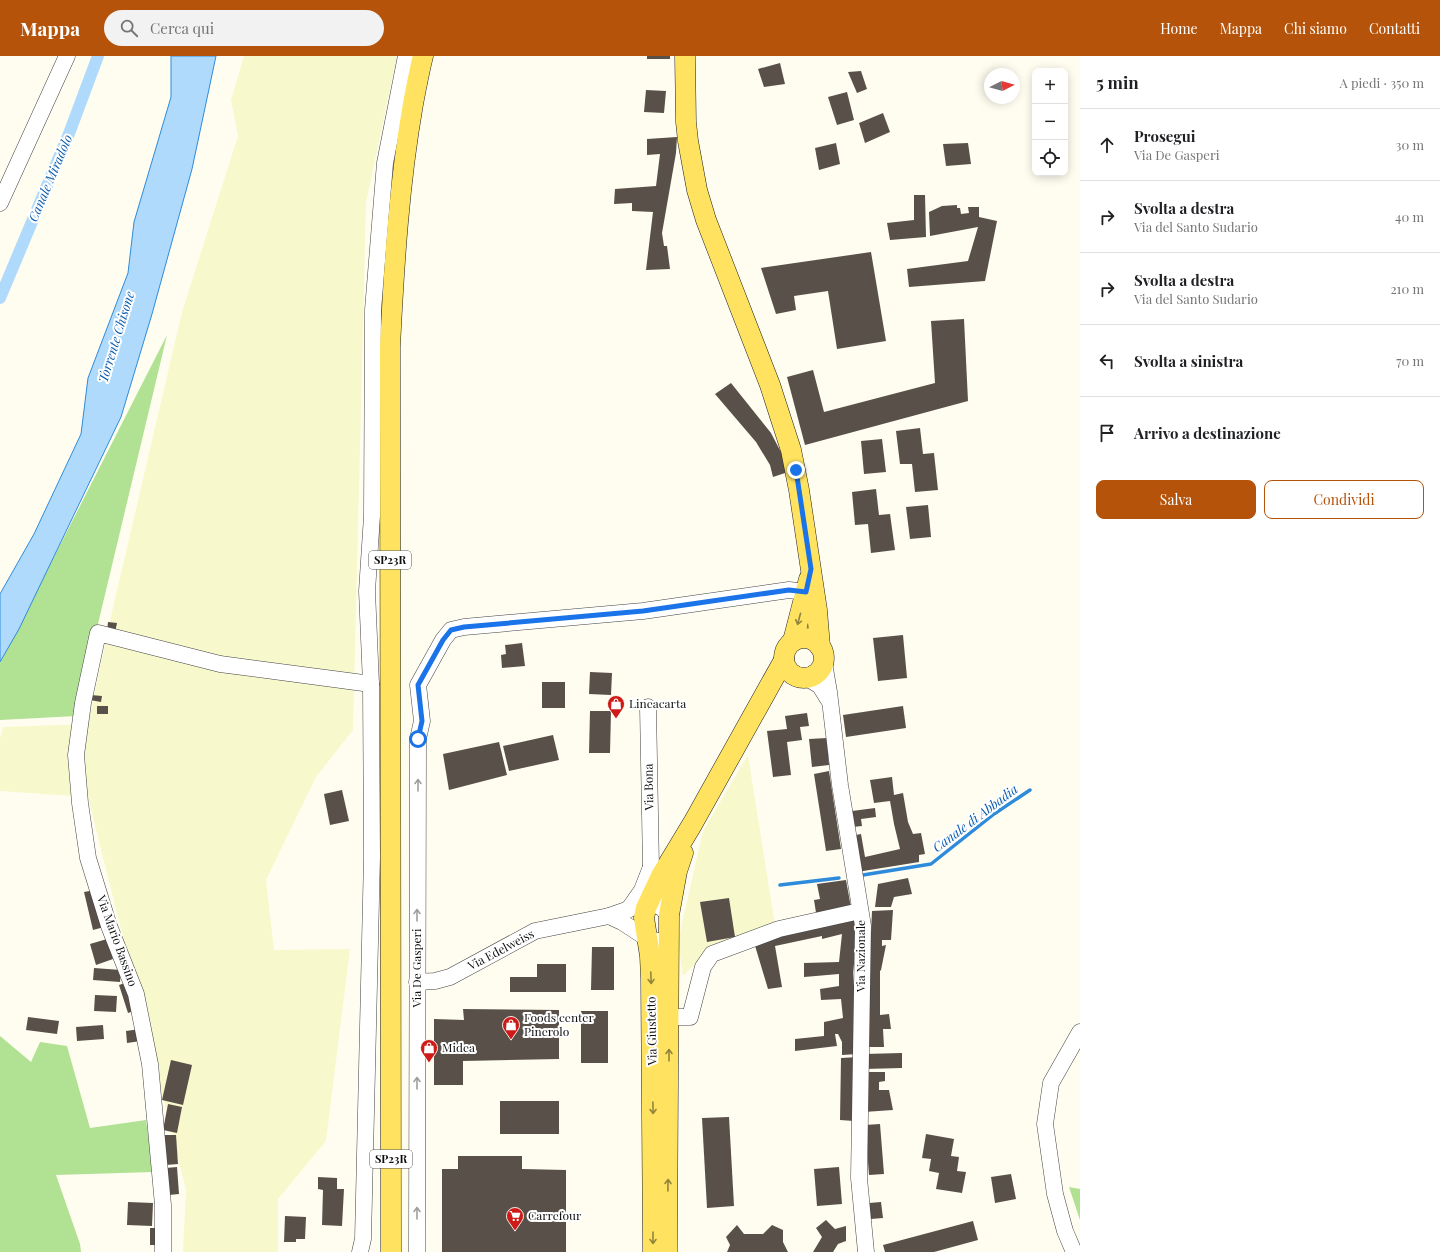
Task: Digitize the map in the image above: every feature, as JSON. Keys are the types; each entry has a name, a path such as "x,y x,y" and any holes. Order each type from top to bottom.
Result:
{"main road":[{"name":"SP23R","path":"391,1252 390,346 399,197 406,143 423,56"},
{"path":"685,56 686,122 690,155 697,190 706,220 770,386 791,450 798,483 811,569 817,610 822,655 818,673 802,678 788,671 784,660 786,650 793,641 811,569"},
{"path":"793,641 805,638 811,640 822,655"},
{"name":"Via Giustetto","path":"653,1252 651,978 650,956 644,918 646,908 652,884 661,876 693,823 784,660"},
{"name":"Via Giustetto","path":"762,701 802,678"},
{"name":"Via Giustetto","path":"667,1252 669,914 677,871 693,823"},
{"path":"378,1252 380,1244 381,1123 390,1066"}],"street":[{"path":"0,203 67,56"},
{"path":"360,1252 363,1239 372,857 370,684 367,591 372,516 373,310 386,163 406,56"},
{"name":"Via De Gasperi","path":"417,1252 418,739 422,721 418,685 443,640 451,630 464,627 643,611 789,590 806,592"},
{"name":"Via Mario Bassino","path":"163,1252 164,1205 150,1064 136,994 110,926 88,858 80,803 76,755 83,703 98,633 220,664 370,684"},
{"name":"Via Nazionale","path":"822,655 840,785 863,926 859,1178 866,1252"},
{"path":"802,678 820,686 829,700"},
{"name":"Via Bona","path":"628,910 642,890 652,884 648,707"},
{"path":"652,884 662,908 669,914"},
{"name":"Via Edelweiss","path":"417,982 435,981 450,977 535,931 609,916 628,910 652,884"},
{"path":"669,1017 690,1017 703,967 712,954 779,929 860,911"},
{"path":"609,916 622,922 638,934 648,939 669,943"},
{"path":"1074,1252 1065,1231 1055,1194 1045,1124 1051,1083 1080,1032"}],"green space":[{"path":"244,56 397,56 366,203 353,730 316,777 266,880 274,950 350,949 326,1141 278,1199 278,1252 183,1252 186,1190 88,797 0,791 0,738 3,727 88,724 112,612 182,312 238,136 231,100"},
{"path":"167,335 76,716 0,720 0,663"},
{"path":"748,755 775,925 712,947 683,976 678,941 703,831"},
{"path":"0,1036 31,1062 40,1042 67,1046 90,1128 146,1120 153,1172 56,1175 80,1244 81,1252 0,1252"},
{"path":"1069,1187 1080,1189 1080,1220"}],"water":[{"name":"Torrente Chisone","path":"171,56 216,56 192,169 152,314 121,417 19,629 0,662 0,594 34,534 81,434 88,378 128,273 134,222 171,97"}],"building":[{"path":"647,56 670,56 670,59 647,59"},
{"path":"780,63 785,84 764,87 758,69"},
{"path":"861,71 867,89 857,93 848,72"},
{"path":"646,90 666,91 664,113 644,112"},
{"path":"847,92 854,120 837,125 828,97"},
{"path":"883,113 890,132 865,143 859,123"},
{"path":"677,137 676,153 662,233 664,246 667,246 670,269 646,270 653,212 632,211 632,203 614,204 615,189 656,186 660,154 647,155 647,139"},
{"path":"836,143 840,164 819,170 815,148"},
{"path":"968,143 971,164 946,166 943,144"},
{"path":"914,195 925,195 926,237 890,240 887,223 914,220"},
{"path":"957,205 957,208 960,208 961,214 969,213 968,207 979,207 979,217 997,221 985,281 909,287 907,269 968,261 978,227 930,236 929,212 942,206"},
{"path":"871,252 886,341 837,349 828,291 794,296 796,310 776,314 761,268"},
{"path":"964,319 968,401 805,445 787,377 813,370 824,412 935,383 931,321"},
{"path":"731,383 771,433 784,458 788,472 773,477 770,465 756,442 715,394"},
{"path":"920,428 923,454 934,453 938,490 915,492 912,464 900,464 896,431"},
{"path":"882,439 886,472 864,474 861,441"},
{"path":"876,489 879,515 890,514 895,550 871,553 868,524 855,525 852,492"},
{"path":"928,505 931,537 910,539 906,507"},
{"path":"108,622 117,623 115,633 107,632"},
{"path":"903,635 907,678 878,681 873,638"},
{"path":"522,643 525,666 502,668 501,655 506,654 505,645"},
{"path":"590,672 612,673 611,695 589,694"},
{"path":"542,682 565,682 565,708 542,708"},
{"path":"91,695 102,696 101,702 90,700"},
{"path":"97,706 108,706 108,714 97,714"},
{"path":"903,706 906,728 846,737 843,715"},
{"path":"590,711 611,711 610,753 589,753"},
{"path":"807,713 809,726 800,727 802,740 787,742 791,775 773,777 767,731 787,729 785,716"},
{"path":"553,735 559,760 509,771 503,746"},
{"path":"827,738 829,765 812,767 809,739"},
{"path":"499,742 507,775 449,790 443,754"},
{"path":"829,771 841,849 826,851 814,774"},
{"path":"892,777 894,795 903,793 908,822 913,834 921,833 925,854 919,855 919,862 857,872 851,836 861,834 865,857 900,849 890,801 874,803 870,780"},
{"path":"342,790 349,821 330,825 324,794"},
{"path":"875,808 876,817 861,819 862,826 853,827 852,811"},
{"path":"908,878 912,894 894,897 891,907 875,907 878,884"},
{"path":"846,880 852,913 817,919 814,900 820,899 817,884"},
{"path":"95,890 104,927 93,930 84,892"},
{"path":"729,898 735,937 707,942 700,902"},
{"path":"893,910 891,940 882,940 882,946 886,945 880,971 880,1015 889,1014 891,1029 883,1029 884,1047 866,1047 872,911"},
{"path":"855,916 857,937 853,973 858,1054 842,1055 842,1042 838,1034 835,1034 837,1046 795,1051 795,1039 824,1036 824,1022 843,1018 841,999 821,1000 820,989 839,986 839,974 804,977 804,963 839,962 842,934 822,939 822,936 775,946 782,987 768,989 753,939"},
{"path":"107,939 113,959 96,965 90,944"},
{"path":"592,947 614,947 614,990 591,990"},
{"path":"537,964 566,964 566,992 510,992 510,977 537,977"},
{"path":"94,968 121,970 120,982 93,980"},
{"path":"128,982 137,1010 128,1013 119,985"},
{"path":"95,995 117,996 116,1012 94,1011"},
{"name":"Foods center Pinerolo","path":"463,1009 559,1010 559,1059 463,1061 463,1085 434,1085 434,1019 464,1020"},
{"path":"581,1011 608,1011 608,1063 581,1063"},
{"path":"28,1017 59,1021 57,1034 26,1030"},
{"path":"103,1025 104,1039 77,1041 76,1027"},
{"path":"140,1029 141,1041 127,1043 126,1031"},
{"path":"902,1053 902,1068 864,1069 864,1054"},
{"path":"858,1057 854,1121 840,1120 841,1058"},
{"path":"171,1060 192,1065 183,1105 162,1100"},
{"path":"867,1072 885,1072 885,1081 879,1082 879,1090 889,1090 893,1110 864,1112"},
{"path":"500,1101 559,1101 559,1134 500,1134"},
{"path":"168,1104 182,1107 177,1133 163,1130"},
{"path":"729,1117 734,1206 707,1208 702,1118"},
{"path":"880,1124 884,1174 869,1175 865,1125"},
{"path":"926,1134 954,1139 951,1156 959,1157 957,1171 966,1172 962,1193 936,1189 939,1173 929,1171 931,1159 922,1158"},
{"path":"164,1135 176,1135 178,1164 166,1165"},
{"path":"458,1156 522,1156 522,1169 566,1170 566,1252 442,1252 442,1169 458,1169"},
{"path":"177,1167 179,1194 169,1195 166,1168"},
{"path":"839,1167 842,1204 817,1206 814,1169"},
{"path":"1011,1174 1016,1199 995,1203 991,1177"},
{"path":"318,1177 337,1178 337,1189 344,1189 342,1226 322,1225 323,1190 318,1189"},
{"path":"128,1202 153,1203 152,1226 127,1225"},
{"path":"881,1202 883,1218 871,1219 869,1203"},
{"path":"285,1216 306,1217 305,1239 296,1239 296,1242 284,1242"},
{"path":"826,1220 835,1229 846,1226 846,1241 838,1244 833,1252 813,1252 822,1237 816,1228"},
{"path":"973,1221 978,1240 934,1252 885,1252 883,1245"},
{"path":"737,1225 744,1234 763,1234 772,1225 783,1230 783,1242 788,1252 727,1252 730,1245 726,1237"},
{"path":"150,1228 161,1228 161,1245 150,1245"}],"waterway":[{"name":"Canale Miradolo","path":"0,298 70,131 98,56"},
{"name":"Canale di Abbadia","path":"863,875 931,864 994,814 1030,790"},
{"name":"Canale di Abbadia","path":"780,885 839,878"}],"place":[{"name":"Lineacarta","path":"616,719"},
{"name":"Foods center Pinerolo","path":"511,1040"},
{"name":"Midea","path":"429,1063"},
{"name":"Carrefour","path":"515,1231"}],"route":[{"path":"418,739 422,721 418,685 443,640 451,630 464,627 643,611 789,590 806,592 811,569 796,470"}]}
